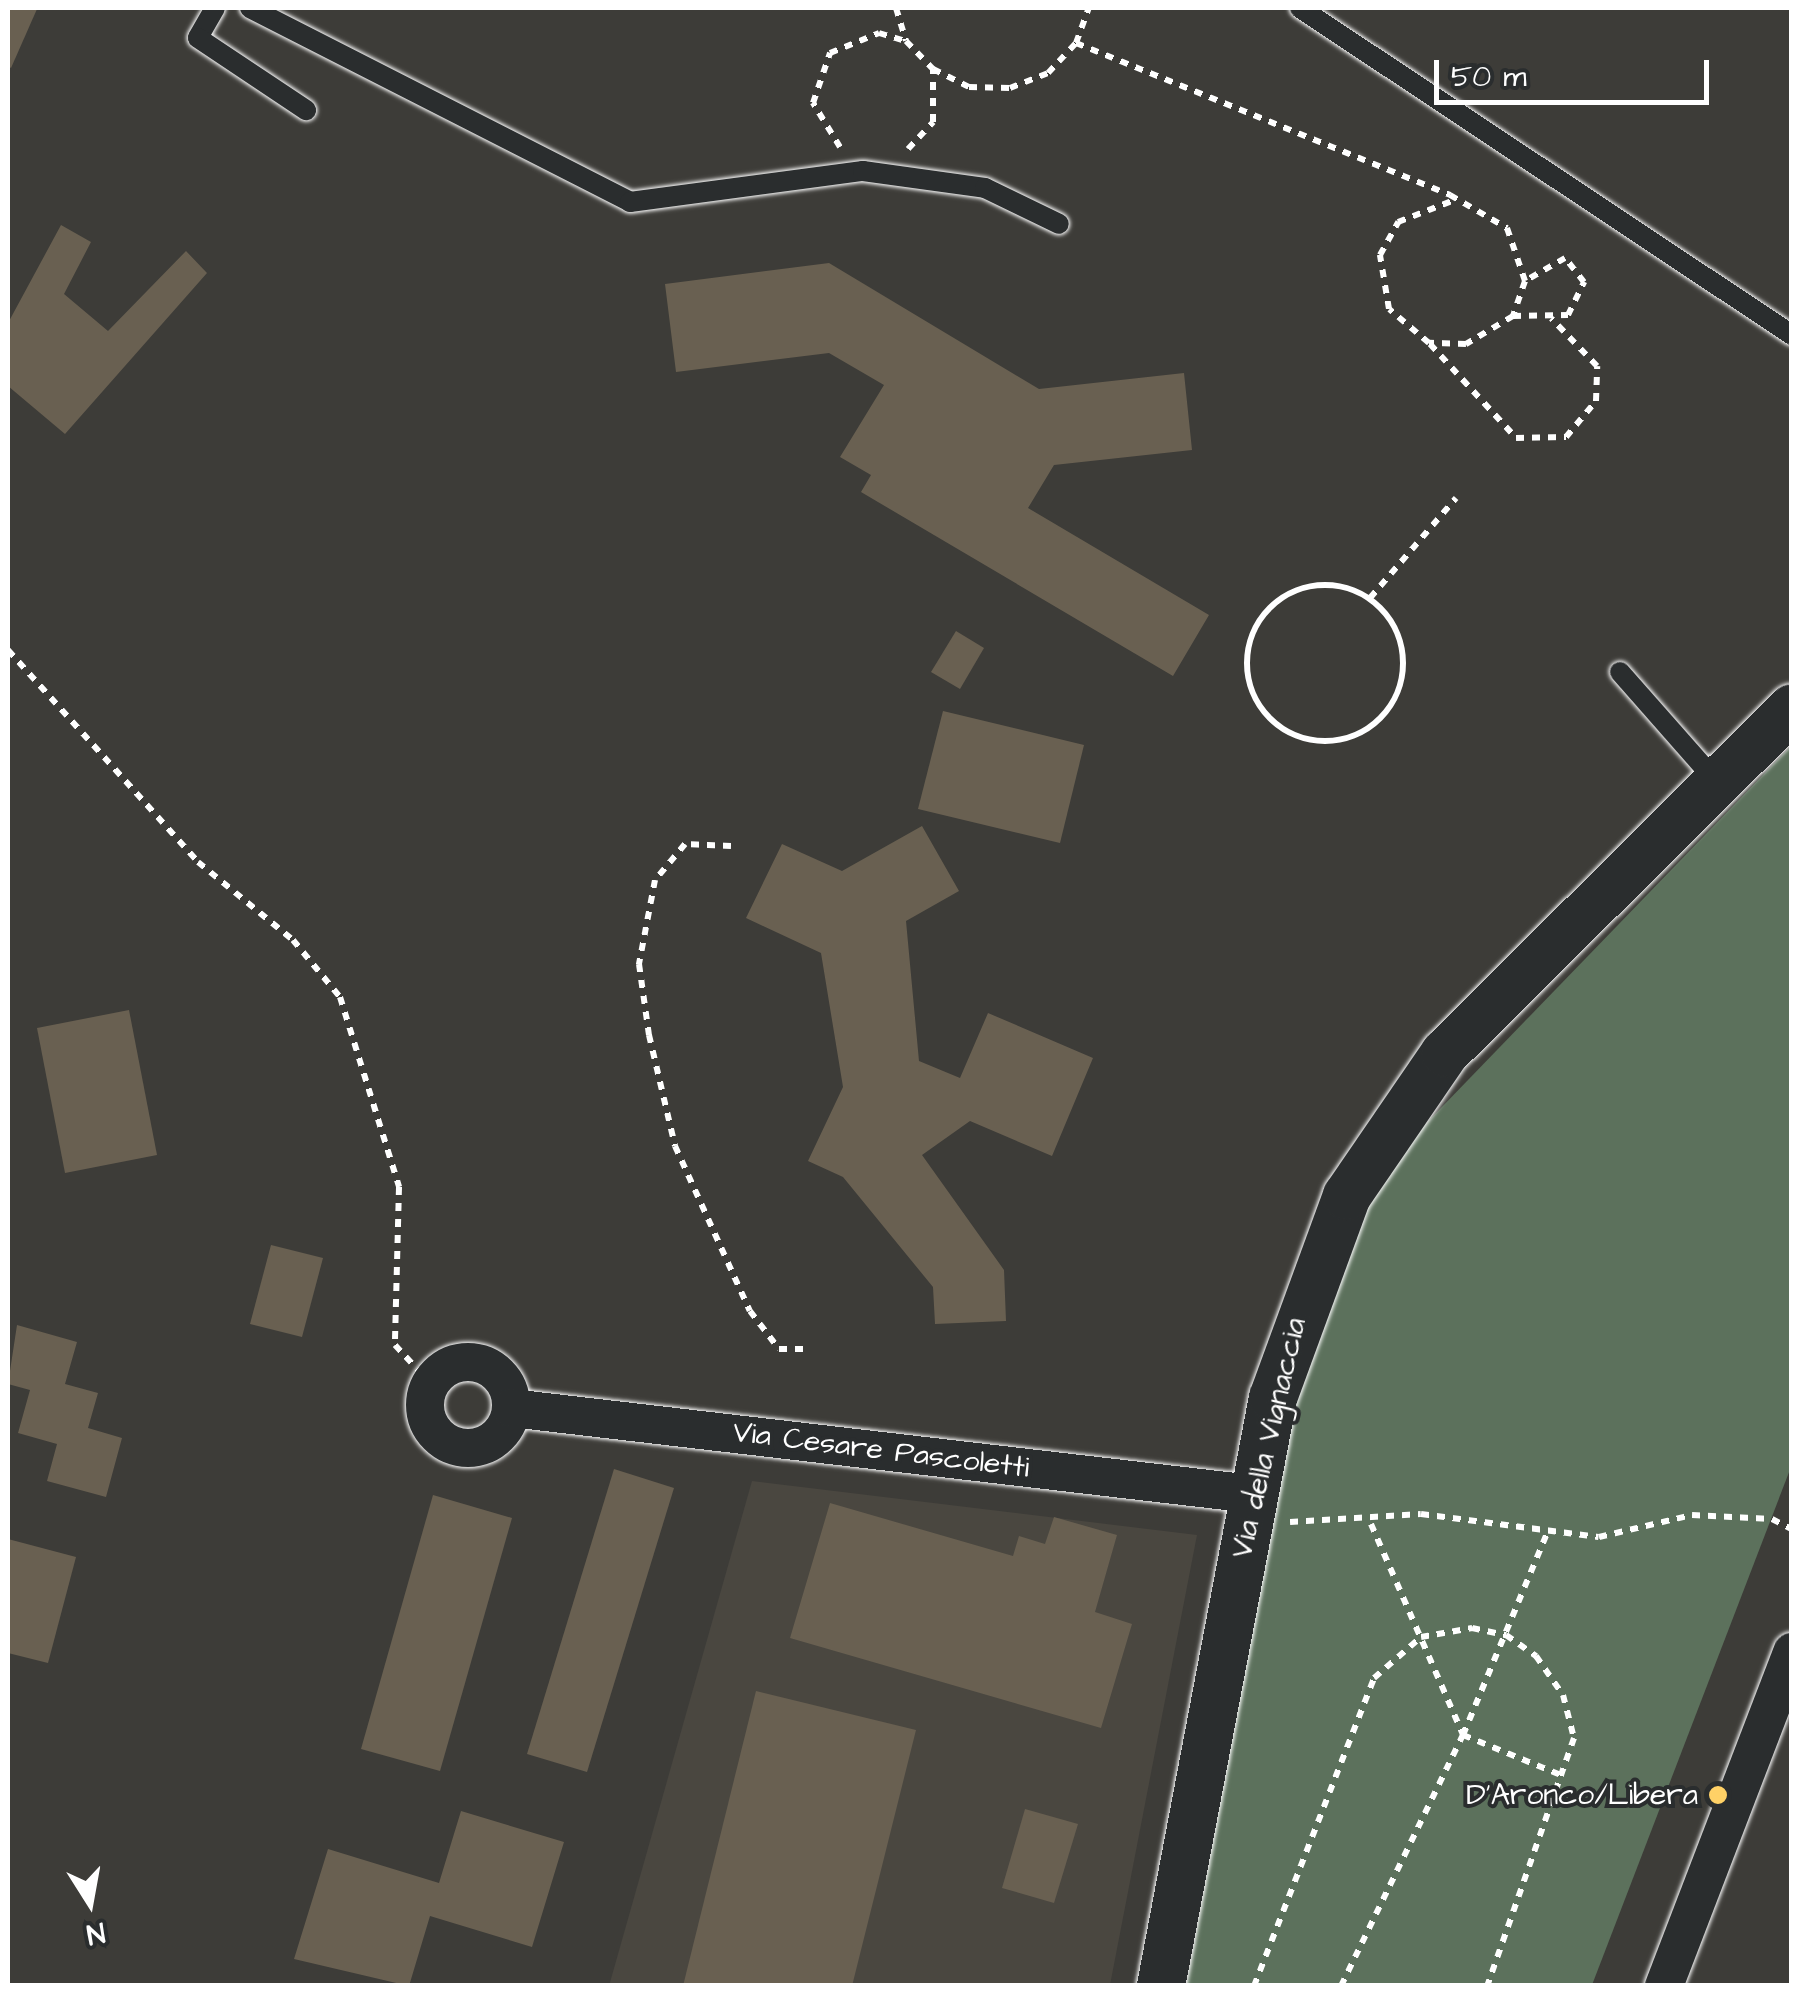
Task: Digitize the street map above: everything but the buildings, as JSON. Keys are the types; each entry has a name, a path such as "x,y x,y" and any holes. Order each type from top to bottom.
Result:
{"street":[{"name":"Via della Vignaccia","path":"1160,1986 1252,1494 1302,1302 1379,1137 1445,1053 1792,709"},
{"path":"480,1364 504,1380 511,1408 490,1442 462,1448 430,1424 430,1384 452,1365 480,1364"},
{"name":"Via Cesare Pascoletti","path":"511,1408 1252,1494"},
{"path":"1664,1986 1792,1652"}],"lane":[{"path":"215,8 198,38 306,110"},
{"path":"250,8 630,202 863,170 985,188 1059,224"},
{"path":"1300,8 1792,335"},
{"path":"1620,672 1717,782"}],"path":[{"path":"896,8 906,41 932,69 969,87 1010,88 1048,73 1076,43 1089,8"},
{"path":"853,153 822,129 816,76 853,38 906,41"},
{"path":"1076,43 1457,199 1508,228 1525,281 1514,316"},
{"path":"893,157 933,122 932,69"},
{"path":"1457,199 1398,222 1380,256 1389,309 1429,343 1516,438 1566,437 1596,401 1596,366 1550,318"},
{"path":"1429,343 1466,344 1514,316 1550,318 1576,306 1578,270 1565,258 1525,281"},
{"path":"1370,598 1456,498"},
{"path":"1332,584 1370,598 1397,629 1404,669 1390,708 1358,734 1332,740 1279,728 1252,696 1245,656 1259,618 1291,591 1332,584"},
{"path":"8,650 198,862 293,940 340,997 399,1187 395,1345 409,1370 430,1384"},
{"path":"731,846 685,844 655,880 640,949 649,1035 675,1146 750,1311 779,1350 810,1349"},
{"path":"1252,1494 1269,1521 1371,1524 1421,1514 1547,1533 1599,1536 1692,1516 1772,1519 1792,1529"},
{"path":"1371,1524 1463,1735 1566,1777"},
{"path":"1341,1986 1463,1735 1547,1533"},
{"path":"1254,1986 1369,1688 1421,1637 1457,1628 1506,1635 1536,1656 1563,1695 1574,1738 1566,1777 1487,1986"}],"shaded area":[{"path":"752,1481 1197,1535 1110,1985 609,1986"}],"green space":[{"path":"1791,746 1791,1467 1592,1985 1186,1986 1295,1405 1381,1170"}],"place":[{"name":"D'Aronco/Libera","path":"1718,1795"}]}
